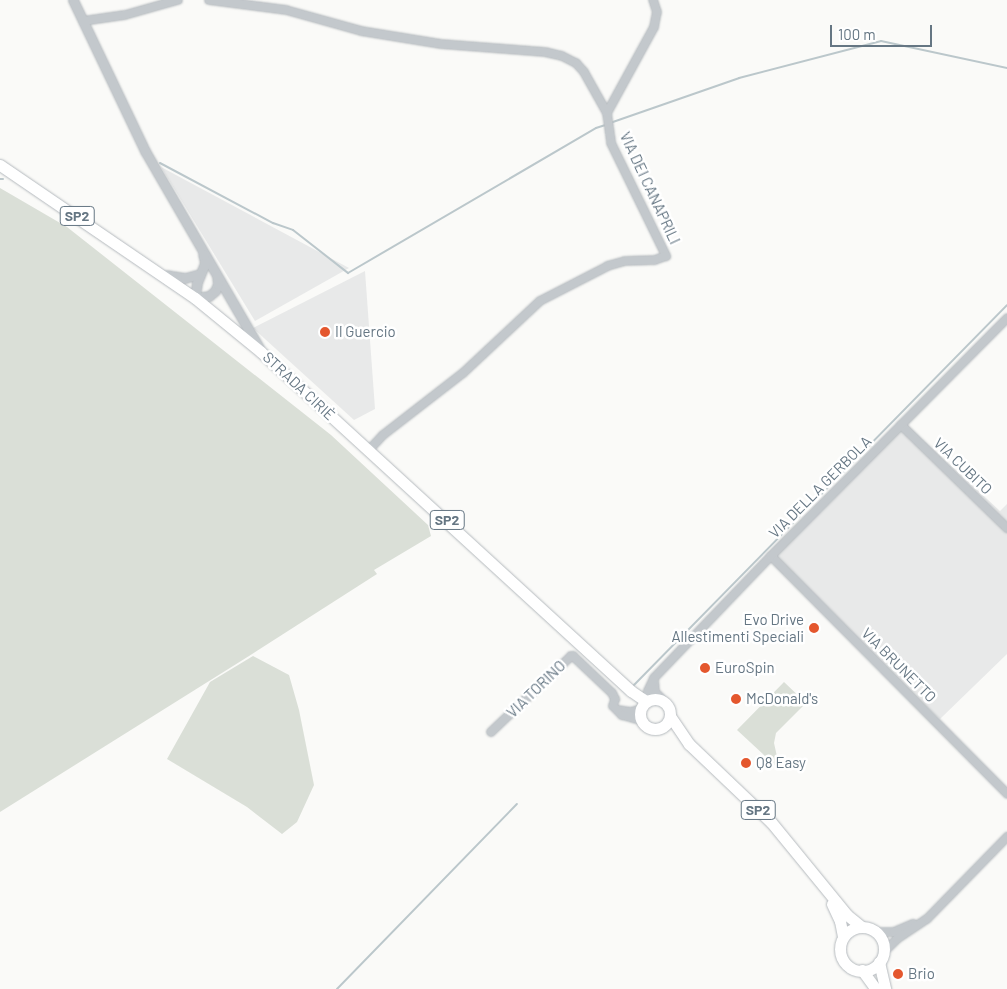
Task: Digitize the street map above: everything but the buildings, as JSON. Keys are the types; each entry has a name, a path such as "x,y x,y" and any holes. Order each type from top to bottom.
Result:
{"main road":[{"name":"SP2","path":"0,165 195,298 262,352"},
{"name":"STRADA CIRIÈ","path":"262,352 631,690 643,707"},
{"path":"665,702 670,716 666,725 657,729 647,727 643,707 665,702"},
{"name":"SP2","path":"670,716 689,744 771,822 821,882"},
{"name":"SP2","path":"657,729 669,732 689,744"},
{"path":"821,882 847,915 862,927 877,932 881,938 885,989"},
{"path":"821,882 840,921 843,937 840,950 845,962 856,969 862,970 869,969 881,957"},
{"path":"843,937 848,932 862,927"},
{"path":"862,970 876,989"}],"street":[{"name":"STRADA CIRIÈ","path":"72,0 147,155 262,352"},
{"path":"82,21 125,15 178,0"},
{"name":"VIA DEI CANAPRILI","path":"209,0 286,10 361,31 441,44 528,50 562,56 576,63 584,72 607,113 611,143 666,256 656,260 625,261 608,266 540,301 464,373 383,435 369,450"},
{"path":"607,113 654,27 657,12 652,0"},
{"path":"195,236 204,256 195,298 208,296 215,291 218,284 216,272"},
{"path":"154,269 176,278 200,274"},
{"name":"VIA DELLA GERBOLA","path":"654,678 771,556 1007,318"},
{"name":"VIA CUBITO","path":"901,425 1007,528"},
{"name":"VIA BRUNETTO","path":"771,556 1007,794"},
{"name":"VIA TORINO","path":"491,732 571,656 612,693 615,699 613,706 616,709 631,712 643,707"},
{"path":"654,678 655,692 665,702"},
{"path":"643,707 654,678"},
{"path":"881,957 897,939 926,919 1007,837"},
{"path":"877,932 894,932 926,919"}],"shaded area":[{"path":"161,167 349,268 255,321"},
{"path":"0,188 67,227 331,435 428,525 431,536 374,570 377,574 249,656 0,812"},
{"path":"365,271 375,409 354,420 253,328"},
{"path":"905,423 1000,511 1007,504 1007,654 940,719 769,560"},
{"path":"253,656 289,675 299,710 314,785 297,822 282,834 247,807 167,759 210,682"},
{"path":"784,682 806,703 776,733 774,743 780,770 737,730"}],"waterway":[{"path":"610,123 739,78 881,41 1007,68"},
{"path":"160,163 273,223 293,230 348,273 596,128 605,125"},
{"path":"634,685 1007,305"},
{"path":"337,989 517,804"}],"place":[{"name":"Il Guercio","path":"325,332"},
{"name":"Evo Drive Allestimenti Speciali","path":"814,628"},
{"name":"EuroSpin","path":"705,668"},
{"name":"McDonald's","path":"736,699"},
{"name":"Q8 Easy","path":"746,763"},
{"name":"Brio","path":"898,974"}]}
